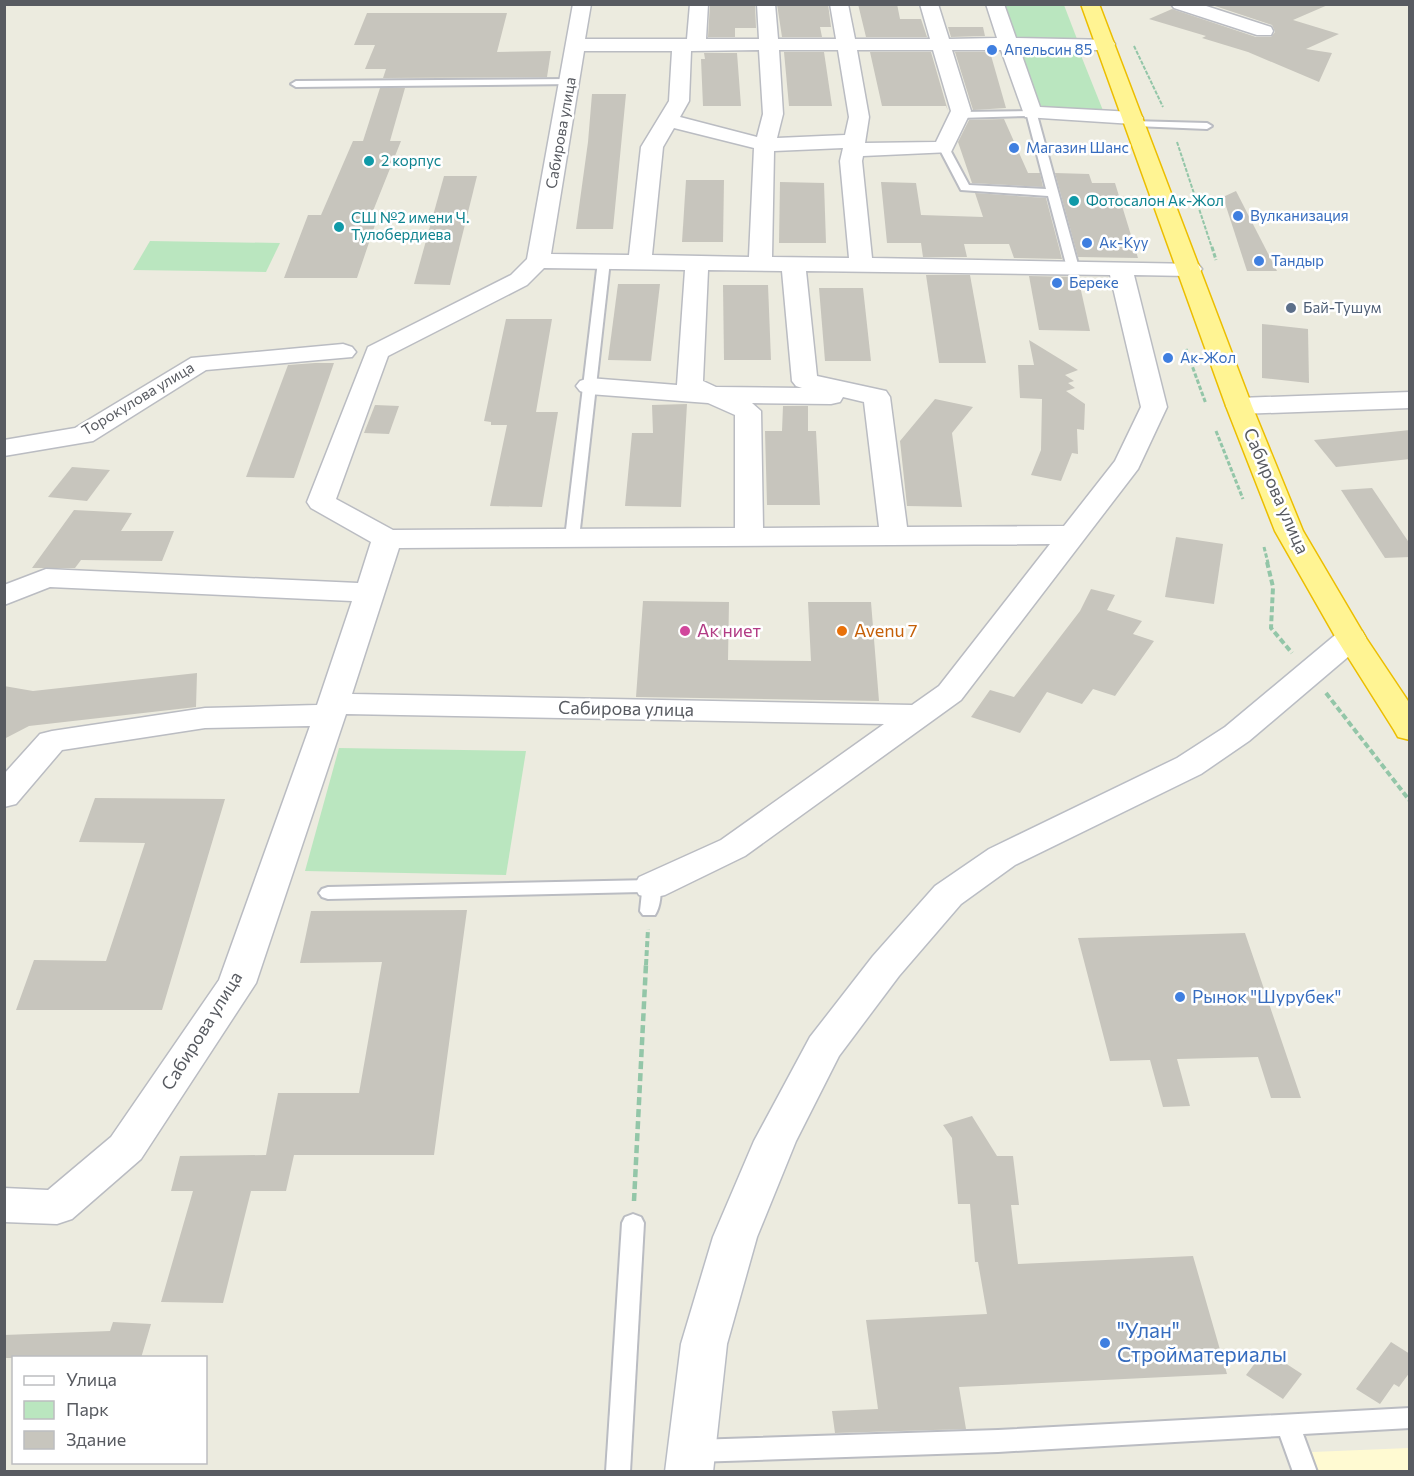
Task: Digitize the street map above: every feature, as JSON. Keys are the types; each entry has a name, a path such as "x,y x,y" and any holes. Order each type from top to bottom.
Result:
{"highway":[{"name":"Сабирова улица","path":"1090,4 1239,406 1289,531 1351,638 1410,730"}],"street":[{"name":"Сабирова улица","path":"538,261 577,45 582,4"},
{"path":"640,262 652,147 679,101 699,4"},
{"path":"760,263 763,154 773,114 766,4"},
{"path":"839,4 859,117 852,146 861,265"},
{"path":"668,120 765,144 944,148 961,111 929,4"},
{"path":"995,4 1032,113 1134,120"},
{"path":"1180,4 1264,31"},
{"path":"1216,16 1244,4"},
{"path":"577,45 1105,44"},
{"path":"1072,535 387,539 321,502 377,352 519,279 538,261 1190,269"},
{"path":"697,262 690,386 748,411 749,537"},
{"path":"794,264 805,381 877,397"},
{"path":"651,898 733,848 950,693 1128,463 1154,407 1120,268"},
{"name":"Торокулова улица","path":"4,448 83,435 200,363 343,352"},
{"path":"589,386 711,395 877,397"},
{"path":"877,397 894,536"},
{"path":"1239,406 1410,400"},
{"name":"Сабирова улица","path":"4,1206 57,1207 126,1148 237,983 332,709 387,539"},
{"path":"4,596 46,578 369,593"},
{"path":"691,1461 704,1344 735,1237 775,1141 825,1047 886,966 948,895 1002,857 1189,766 1237,734 1351,638"},
{"name":"Сабирова улица","path":"332,709 919,715"},
{"path":"4,796 52,741 205,718 332,709"}],"lane":[{"path":"296,84 570,82"},
{"path":"959,115 1032,113 1073,268"},
{"path":"1134,120 1172,125 1207,126"},
{"path":"944,148 965,188 1053,193"},
{"path":"572,538 604,261"},
{"path":"328,893 651,898"},
{"path":"618,1472 633,1223"},
{"path":"691,1461 1410,1418"},
{"path":"1287,1424 1305,1472"}],"path":[{"path":"1134,45 1172,125 1220,271"},
{"path":"633,1223 651,898"}],"shaded area":[{"path":"1409,1448 1409,1472 1318,1471 1312,1452"}],"green space":[{"path":"1003,5 1064,5 1077,39 1015,39"},
{"path":"1019,47 1078,48 1104,113 1039,109"},
{"path":"150,241 280,243 266,272 133,270"},
{"path":"339,748 526,751 506,875 305,871"}],"building":[{"path":"710,4 755,4 756,28 735,28 735,37 708,37"},
{"path":"777,4 828,4 831,27 820,27 822,37 782,37"},
{"path":"858,4 897,4 900,19 921,19 927,37 866,37"},
{"path":"1209,4 1330,4 1293,20 1339,34 1306,49 1332,53 1319,82 1248,52 1202,38 1206,36 1149,19 1172,9 1256,37 1271,37 1275,32 1272,25"},
{"path":"367,13 507,13 497,52 551,51 547,77 383,78 386,69 365,69 375,45 354,45"},
{"path":"948,27 983,27 985,36 951,37"},
{"path":"784,52 824,52 832,106 789,106"},
{"path":"870,52 931,52 948,111 946,106 882,106"},
{"path":"955,52 990,52 1006,108 973,110"},
{"path":"704,53 737,53 741,106 703,106 701,59 705,59"},
{"path":"380,88 405,88 390,141 401,141 371,216 378,216 357,278 284,278 308,215 321,215 353,141 363,141"},
{"path":"592,94 626,94 613,229 576,229"},
{"path":"1004,119 1028,173 1040,173 1043,187 972,183 958,142 969,120"},
{"path":"1055,173 1089,174 1092,183 1115,183 1138,258 1078,257"},
{"path":"444,176 477,176 450,285 414,284"},
{"path":"686,180 724,180 723,242 682,242"},
{"path":"780,182 824,183 826,243 779,243"},
{"path":"881,182 916,183 921,215 983,217 975,193 1046,198 1062,259 1014,258 1009,244 964,244 967,257 923,257 921,243 887,243"},
{"path":"1236,191 1277,271 1247,271 1223,197"},
{"path":"926,275 970,275 986,363 939,363"},
{"path":"1029,276 1078,277 1090,331 1039,330"},
{"path":"618,284 660,284 651,361 608,360"},
{"path":"723,285 768,285 771,360 724,360"},
{"path":"819,288 863,288 871,361 825,361"},
{"path":"506,319 552,319 536,412 558,412 542,507 490,506 507,425 491,425 491,422 484,421"},
{"path":"1262,324 1308,329 1309,383 1262,378"},
{"path":"1029,340 1078,370 1065,375 1074,381 1068,383 1075,388 1066,391 1085,404 1084,430 1077,429 1078,454 1072,453 1061,481 1031,475 1041,450 1042,399 1020,398 1018,365 1034,365"},
{"path":"334,363 294,478 246,477 288,365"},
{"path":"935,399 973,407 952,433 962,507 907,506 900,441"},
{"path":"687,404 681,507 625,506 632,433 653,433 652,405"},
{"path":"375,405 399,406 389,434 364,433"},
{"path":"783,406 808,406 808,431 816,431 820,505 767,505 765,431 782,431"},
{"path":"1410,430 1410,459 1336,467 1314,440"},
{"path":"72,467 110,470 87,501 48,497"},
{"path":"1372,488 1410,544 1410,557 1385,558 1341,490"},
{"path":"74,510 132,513 121,531 174,531 162,561 81,560 75,568 32,568"},
{"path":"1176,537 1223,544 1214,604 1165,597"},
{"path":"1091,589 1115,595 1107,610 1142,621 1133,634 1154,641 1115,696 1093,689 1082,704 1047,692 1020,733 971,717 990,690 1014,697 1080,611"},
{"path":"643,601 729,602 728,660 811,661 808,602 871,602 879,701 636,697"},
{"path":"197,673 196,707 29,726 4,739 4,686 33,691"},
{"path":"95,798 225,799 162,1010 16,1010 34,960 106,961 145,843 79,842"},
{"path":"467,910 434,1155 294,1155 286,1191 251,1191 223,1303 161,1302 193,1191 171,1191 180,1156 266,1155 278,1093 359,1093 382,962 300,963 311,911"},
{"name":"Рынок \"Шурубек\"","path":"1245,933 1301,1098 1271,1098 1258,1057 1177,1059 1190,1106 1163,1107 1150,1060 1110,1061 1078,938"},
{"path":"972,1116 997,1156 1013,1156 1019,1205 1011,1205 1018,1264 1193,1256 1227,1374 959,1387 966,1429 835,1433 832,1411 878,1409 866,1320 987,1314 978,1262 975,1262 970,1204 958,1204 952,1138 943,1125"},
{"path":"113,1322 151,1324 142,1356 12,1356 12,1358 4,1358 4,1335 110,1331"},
{"path":"1391,1342 1410,1354 1410,1372 1399,1387 1394,1384 1380,1404 1356,1389"},
{"path":"1265,1350 1302,1374 1283,1399 1246,1375"}],"place":[{"name":"Апельсин 85","path":"992,50"},
{"name":"Магазин Шанс","path":"1014,148"},
{"name":"2 корпус","path":"369,161"},
{"name":"Фотосалон Ак-Жол","path":"1074,201"},
{"name":"Вулканизация","path":"1238,216"},
{"name":"СШ №2 имени Ч. Тулобердиева","path":"339,227"},
{"name":"Ак-Куу","path":"1087,243"},
{"name":"Тандыр","path":"1259,261"},
{"name":"Береке","path":"1057,283"},
{"name":"Бай-Тушум","path":"1291,308"},
{"name":"Ак-Жол","path":"1168,358"},
{"name":"Ак ниет","path":"685,631"},
{"name":"Avenu 7","path":"842,631"},
{"name":"Рынок \"Шурубек\"","path":"1180,997"},
{"name":"\"Улан\" Стройматериалы","path":"1105,1343"}]}
